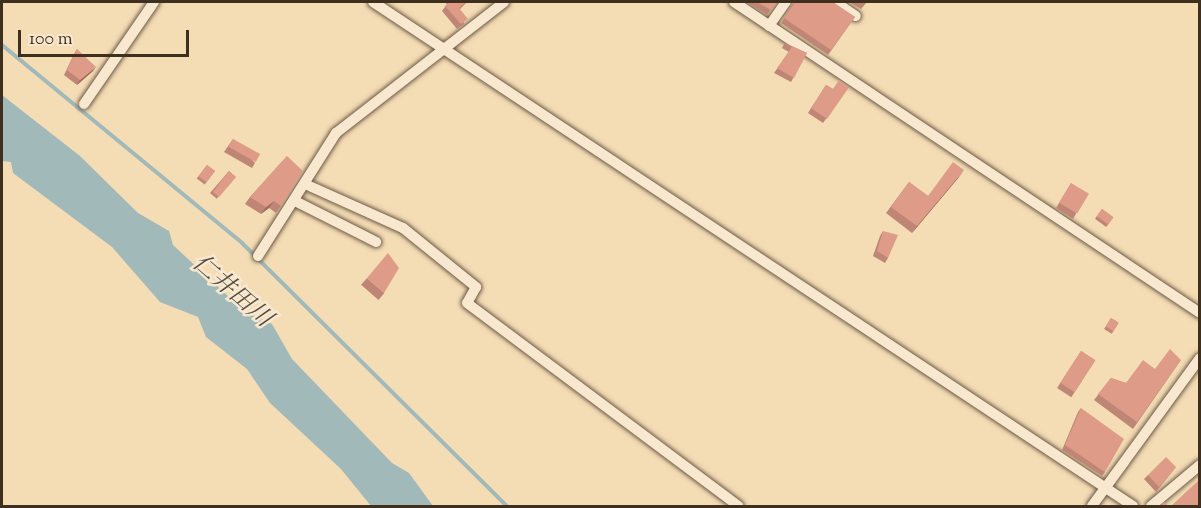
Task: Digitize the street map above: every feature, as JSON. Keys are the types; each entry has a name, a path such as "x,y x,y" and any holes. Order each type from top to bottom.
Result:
{"street":[{"path":"84,105 154,2"},
{"path":"373,2 1134,507"},
{"path":"258,256 336,133 504,2"},
{"path":"734,2 1200,313"},
{"path":"769,26 786,2"},
{"path":"835,2 856,16"},
{"path":"305,184 403,228 476,287 466,303 738,507"},
{"path":"295,201 376,242"},
{"path":"1092,507 1200,358"},
{"path":"1151,507 1200,465"}],"water":[{"path":"2,95 80,156 138,213 169,231 173,245 244,311 272,324 292,359 392,463 409,473 433,506 371,506 341,469 270,403 247,369 206,337 198,317 160,302 112,247 13,173 11,162 2,161"}],"building":[{"path":"449,2 466,2 459,8 468,19 461,24 445,6"},
{"path":"757,2 777,2 771,10"},
{"path":"795,2 834,2 855,17 831,50 784,18"},
{"path":"785,43 807,53 794,78 777,68 792,47"},
{"path":"77,49 96,67 80,80 67,70"},
{"path":"839,80 849,87 827,119 811,108 826,85 833,89"},
{"path":"233,139 260,154 256,162 229,147"},
{"path":"287,156 303,171 281,206 274,201 266,207 250,197"},
{"path":"953,162 964,170 917,226 891,207 909,182 928,196"},
{"path":"207,165 215,171 207,182 199,176"},
{"path":"229,171 236,177 219,197 213,192"},
{"path":"1071,183 1089,194 1077,214 1059,203"},
{"path":"1102,209 1113,217 1108,225 1097,216"},
{"path":"883,231 898,235 888,258 877,251"},
{"path":"388,253 399,268 384,293 367,278"},
{"path":"1111,318 1119,323 1113,331 1106,326"},
{"path":"1170,349 1181,360 1137,422 1098,394 1111,378 1126,383 1143,360 1155,369"},
{"path":"1081,351 1095,360 1075,392 1060,383"},
{"path":"1081,408 1124,439 1105,472 1065,445"},
{"path":"1166,457 1176,467 1159,487 1148,475"},
{"path":"1200,479 1200,507 1170,507"},
{"path":"1164,502 1169,507 1159,507"}],"waterway":[{"path":"2,45 242,243 507,506"}],"water label":[{"name":"仁井田川","path":"231,292"}]}
